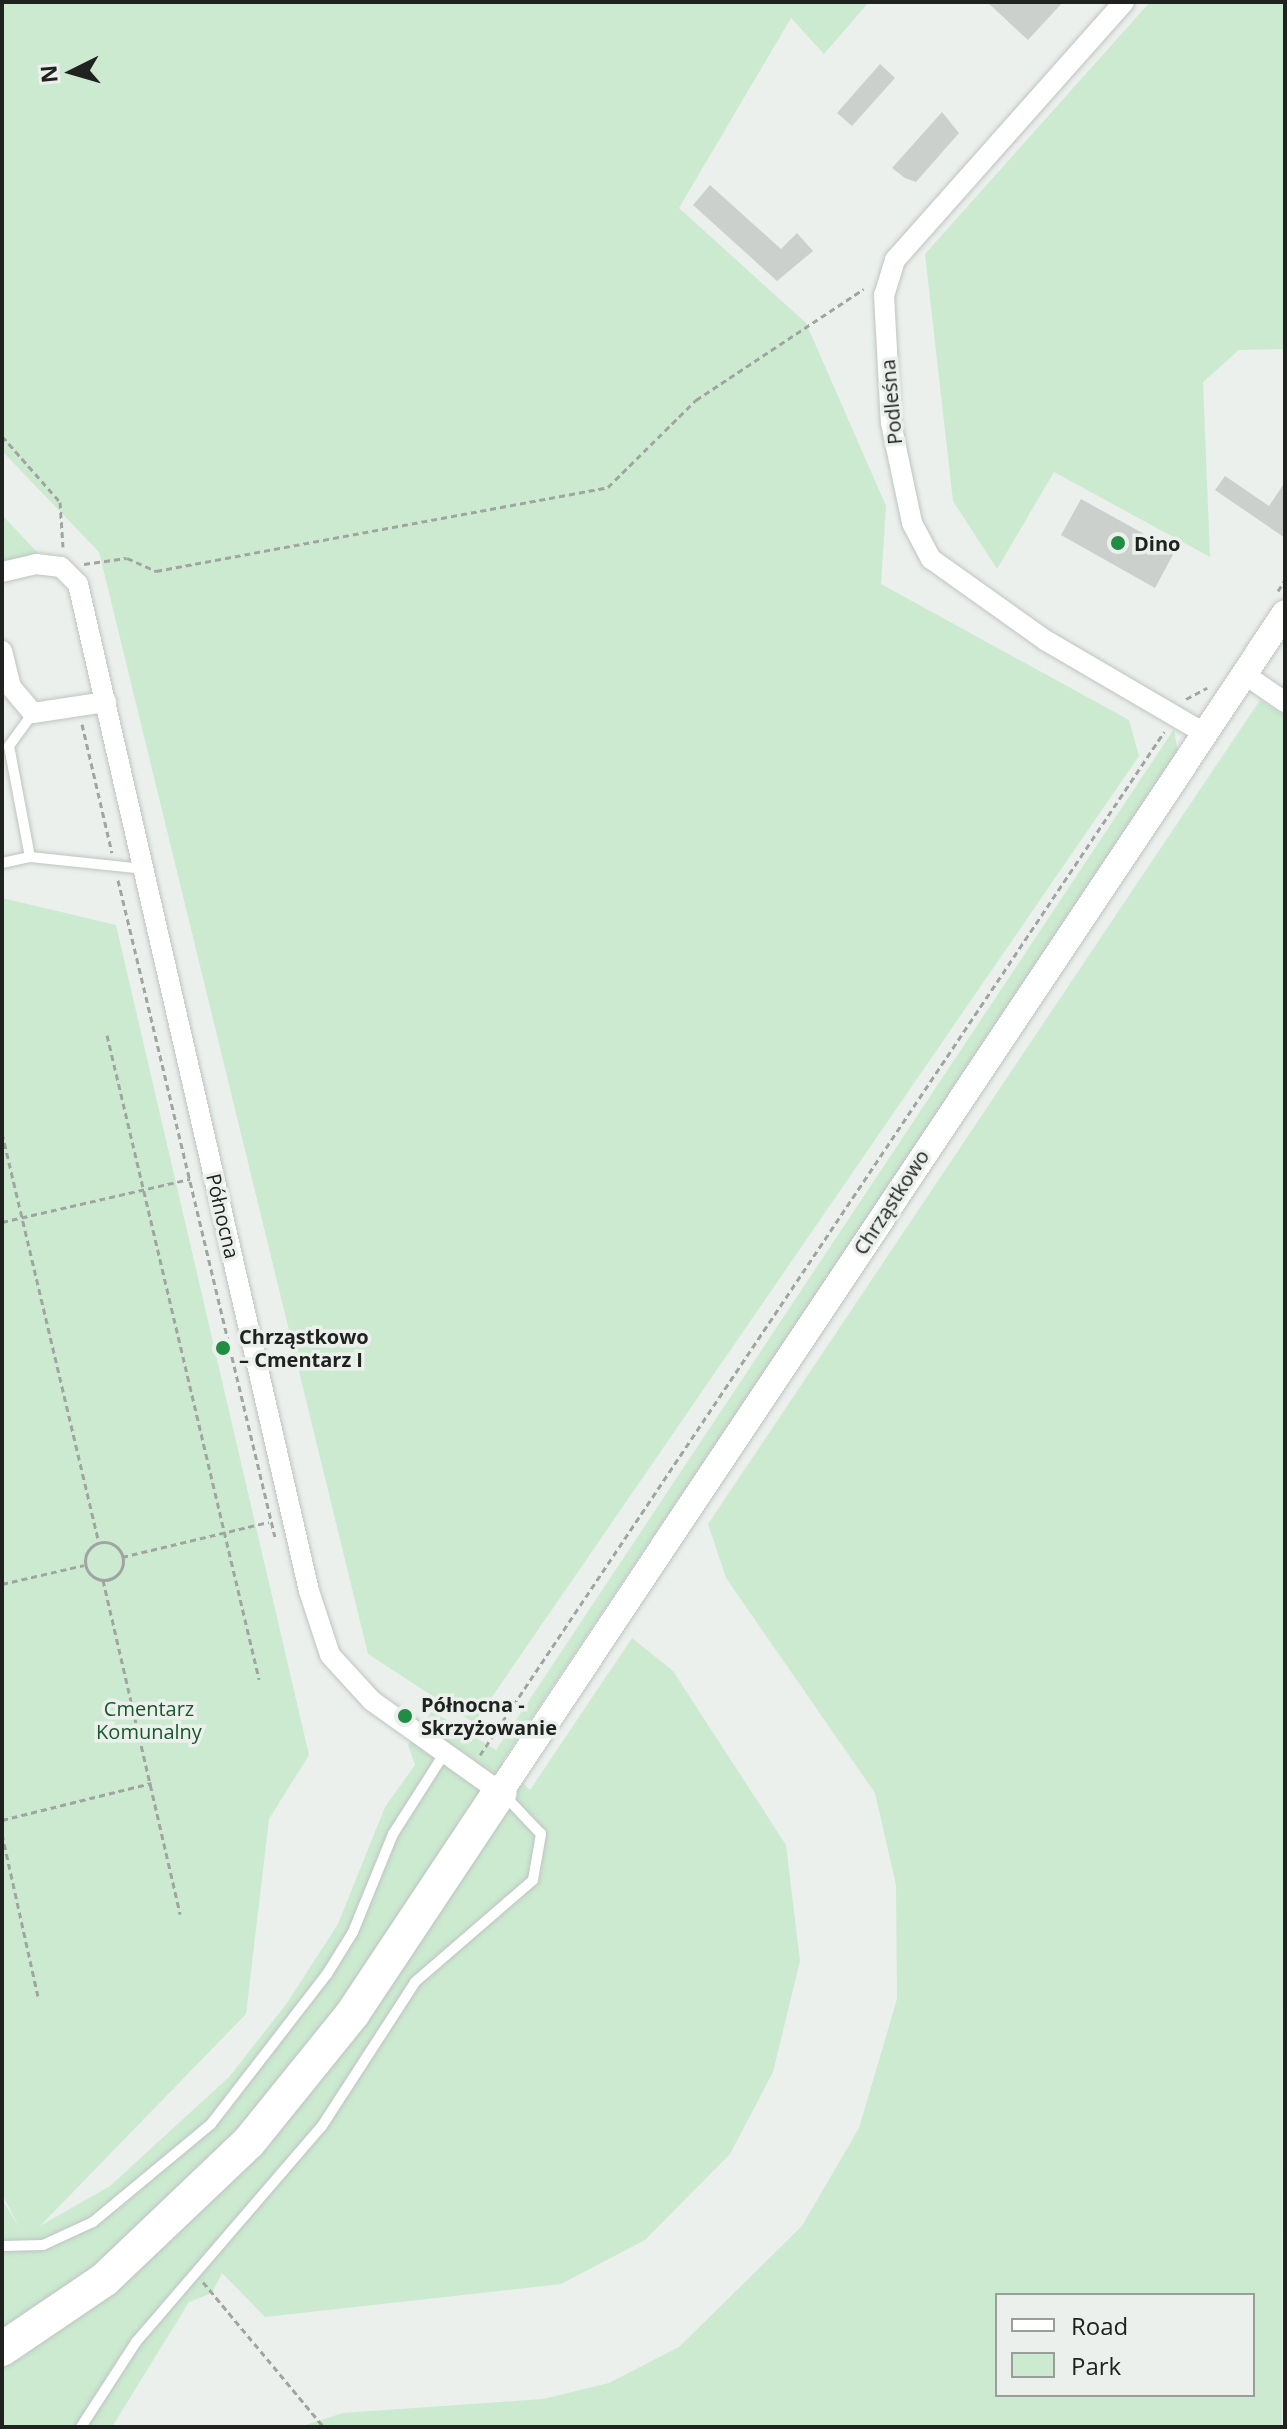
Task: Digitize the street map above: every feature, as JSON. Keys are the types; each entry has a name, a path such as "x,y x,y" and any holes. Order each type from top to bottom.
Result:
{"highway":[{"path":"2,2349 104,2280 249,2142 353,2013 500,1792"}],"street":[{"path":"891,272 1124,2"},
{"name":"Podleśna","path":"891,272 884,295 898,476 931,559 1045,640 1204,733"},
{"path":"2,572 61,567"},
{"name":"Północna","path":"61,567 78,584 213,1172 330,1655 349,1682 500,1792"},
{"name":"Chrząstkowo","path":"500,1792 1244,674 1280,604"},
{"path":"2,651 11,687 33,713 106,702"},
{"path":"1244,674 1285,702"}],"lane":[{"path":"30,857 9,746 33,713"},
{"path":"2,863 30,857 145,869"},
{"path":"2,2246 43,2245 93,2222 211,2124 327,1974 353,1932 393,1834 444,1754"},
{"path":"81,2427 136,2342 197,2275 322,2126 415,1982 533,1880 541,1834 500,1792"}],"path":[{"path":"2,436 60,502 61,567 127,558 156,571 608,487 696,400 891,272"},
{"path":"1280,604 1285,580"},
{"path":"1280,604 1285,600"},
{"path":"466,1752 484,1754 491,1747 1187,696 1216,684"},
{"path":"107,1035 259,1679"},
{"path":"2,1133 99,1543 85,1564 2,1584"},
{"path":"2,1222 213,1172"},
{"path":"122,1557 253,1525"},
{"path":"99,1543 113,1545 122,1557"},
{"path":"103,1580 118,1573 122,1557"},
{"path":"85,1564 103,1580 180,1914"},
{"path":"2,1820 152,1783"},
{"path":"2,1834 38,1996"},
{"path":"197,2275 324,2427"}],"green space":[{"path":"2,2 869,2 824,54 791,18 679,208 806,323 886,506 881,584 1129,720 1139,756 474,1723 368,1654 99,552 2,451"},
{"path":"1150,2 1285,2 1285,349 1239,350 1203,382 1210,557 1054,472 997,569 953,501 925,254"},
{"path":"2,515 38,553 2,562"},
{"path":"1260,700 1285,716 1282,2427 299,2427 343,2413 543,2399 609,2383 679,2347 802,2226 859,2128 897,1999 896,1885 875,1793 726,1578 708,1524"},
{"name":"Cmentarz Komunalny","path":"1174,729 1178,754 502,1762 530,1790 632,1638 673,1671 786,1845 800,1961 773,2072 730,2154 645,2240 561,2284 265,2317 222,2273 212,2293 189,2302 112,2427 2,2427 2,2199 19,2227 2,2194 2,898 116,925 309,1755 269,1819 246,2014 40,2226 110,2186 229,2077 287,2003 338,1924 385,1807 415,1765 408,1745 432,1711 496,1750"}],"building":[{"path":"987,2 1063,2 1028,40"},
{"path":"880,64 895,78 852,126 837,113"},
{"path":"942,112 959,133 916,182 905,178 892,168"},
{"path":"710,185 781,249 797,233 813,251 777,281 693,205"},
{"path":"1225,476 1269,506 1285,482 1285,538 1215,490"},
{"name":"Dino","path":"1081,499 1175,551 1155,588 1061,535"}],"place":[{"name":"Dino","path":"1118,543"},
{"name":"Chrząstkowo – Cmentarz I","path":"223,1348"},
{"name":"Północna - Skrzyżowanie","path":"405,1716"}]}
